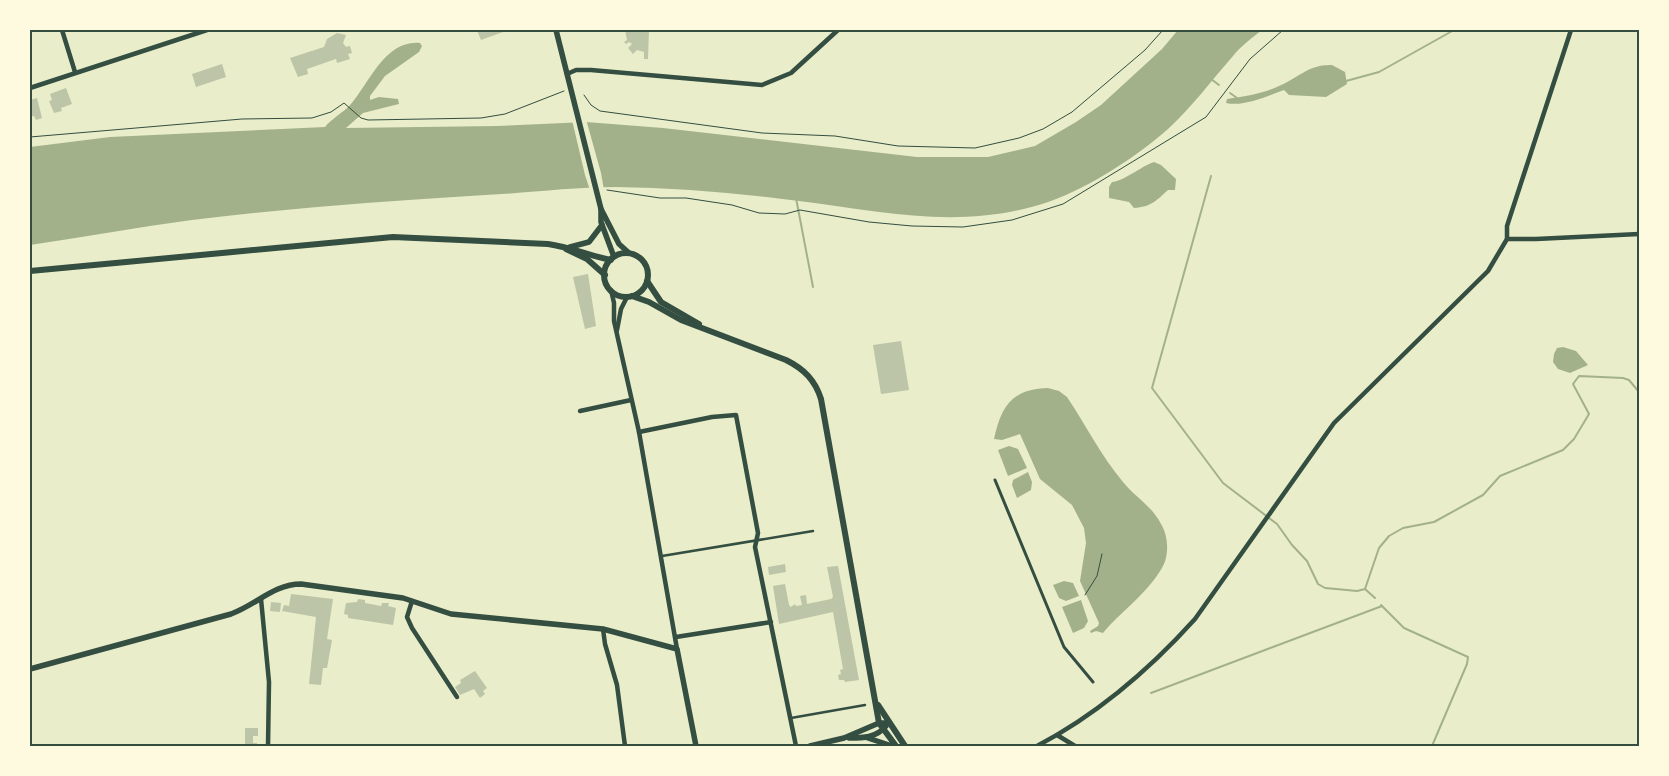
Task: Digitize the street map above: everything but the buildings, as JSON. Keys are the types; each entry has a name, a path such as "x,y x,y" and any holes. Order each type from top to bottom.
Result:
{"main road":[{"path":"30,270 393,237 433,237 570,247 598,258 612,258 629,253 641,259 645,264 647,281 650,288 662,302 707,329"},
{"path":"558,246 587,259 605,275 611,290 618,295 630,296 649,302 681,320 795,365 811,379 818,392 879,723 896,746"},
{"path":"605,275 612,258"},
{"path":"630,296 640,292 647,281"},
{"path":"877,704 905,746"}],"street":[{"path":"62,30 75,72"},
{"path":"30,88 207,30"},
{"path":"556,30 569,90 603,216 619,244 629,253"},
{"path":"567,74 576,70 591,70 762,86 791,73 838,30"},
{"path":"1037,746 1057,736 1108,701 1174,643 1195,618 1334,422 1488,271 1507,239 1506,226 1571,30"},
{"path":"603,216 602,225 612,258"},
{"path":"570,247 589,242 594,238 602,225"},
{"path":"1507,239 1536,240 1639,234"},
{"path":"611,290 614,303 614,321 639,432 696,746"},
{"path":"617,331 621,309 630,296"},
{"path":"580,411 632,400"},
{"path":"639,432 728,414 736,415 758,533 755,548 772,622 796,746"},
{"path":"996,480 1064,647 1093,682"},
{"path":"30,669 232,614 249,607 278,588 295,584 390,596 451,614 603,629 677,649"},
{"path":"262,599 270,682 268,746"},
{"path":"412,601 407,617 412,628 457,697"},
{"path":"676,637 772,622"},
{"path":"603,629 605,644 617,685 625,746"},
{"path":"810,746 844,738 879,723 889,722"},
{"path":"866,738 883,730 889,722"},
{"path":"1057,736 1075,746"},
{"path":"844,738 866,738 892,746"}],"lane":[{"path":"662,556 813,531"},
{"path":"790,718 865,705"}],"path":[{"path":"584,95 591,105 600,111 762,133 834,136 898,146 974,148 1019,138 1043,129 1072,112 1145,50 1163,30"},
{"path":"607,190 660,198 686,198 732,205 759,213 785,214 800,210 869,222 936,227 963,227 1012,220 1063,204 1206,117 1250,59 1283,30"},
{"path":"30,137 242,119 312,118 331,112 344,103 361,118 481,118 505,114 569,90"},
{"path":"1085,595 1097,576 1102,554"}],"shaded area":[{"path":"1178,30 1262,30 1236,52 1177,121 1142,150 1081,188 1051,201 1019,210 956,217 925,216 894,214 730,193 662,188 600,187 375,202 265,212 172,223 30,245 30,147 110,137 325,127 351,104 388,55 397,48 408,44 420,43 422,46 419,52 385,76 370,96 370,100 379,97 398,99 399,104 363,113 346,128 497,126 586,122 663,128 917,157 988,157 1035,146 1076,122 1101,105 1162,49"},
{"path":"1332,65 1345,72 1347,84 1326,97 1289,95 1284,90 1240,104 1226,103 1227,99 1273,89 1310,69"},
{"path":"1154,162 1161,165 1176,179 1175,190 1168,190 1153,202 1134,208 1129,202 1109,198 1109,187 1112,182 1122,179"},
{"path":"1563,347 1576,351 1588,365 1570,373 1558,369 1553,362 1554,354 1557,348"},
{"path":"1048,388 1059,391 1067,397 1115,472 1157,518 1166,538 1166,559 1158,574 1144,592 1103,633 1096,631 1091,633 1090,631 1098,626 1099,623 1080,581 1086,543 1084,528 1072,505 1040,479 1020,434 1002,440 994,439 1000,417 1010,402 1025,392"},
{"path":"1009,446 1018,449 1027,468 1008,476 998,450"},
{"path":"1028,472 1032,482 1031,490 1017,498 1012,485 1013,480"},
{"path":"1064,581 1073,583 1079,596 1066,601 1059,598 1053,585"},
{"path":"1081,600 1088,621 1084,628 1073,633 1062,607"}],"pier":[{"path":"586,119 604,190 590,190 585,175 572,120"}],"waterway":[{"path":"1346,81 1379,72 1454,30"},
{"path":"1211,79 1219,85"},
{"path":"1230,93 1237,98"},
{"path":"1211,176 1152,388 1223,483 1277,524 1292,545 1307,561 1318,584 1325,588 1357,591 1365,589 1379,548 1389,536 1403,528 1434,522 1483,495 1500,476 1563,450 1574,439 1589,414 1573,384 1579,376 1623,378 1629,380 1639,392"},
{"path":"796,198 813,287"},
{"path":"1365,589 1375,598"},
{"path":"1381,605 1404,628 1468,657 1467,664 1432,746"},
{"path":"1151,693 1382,606"}]}
